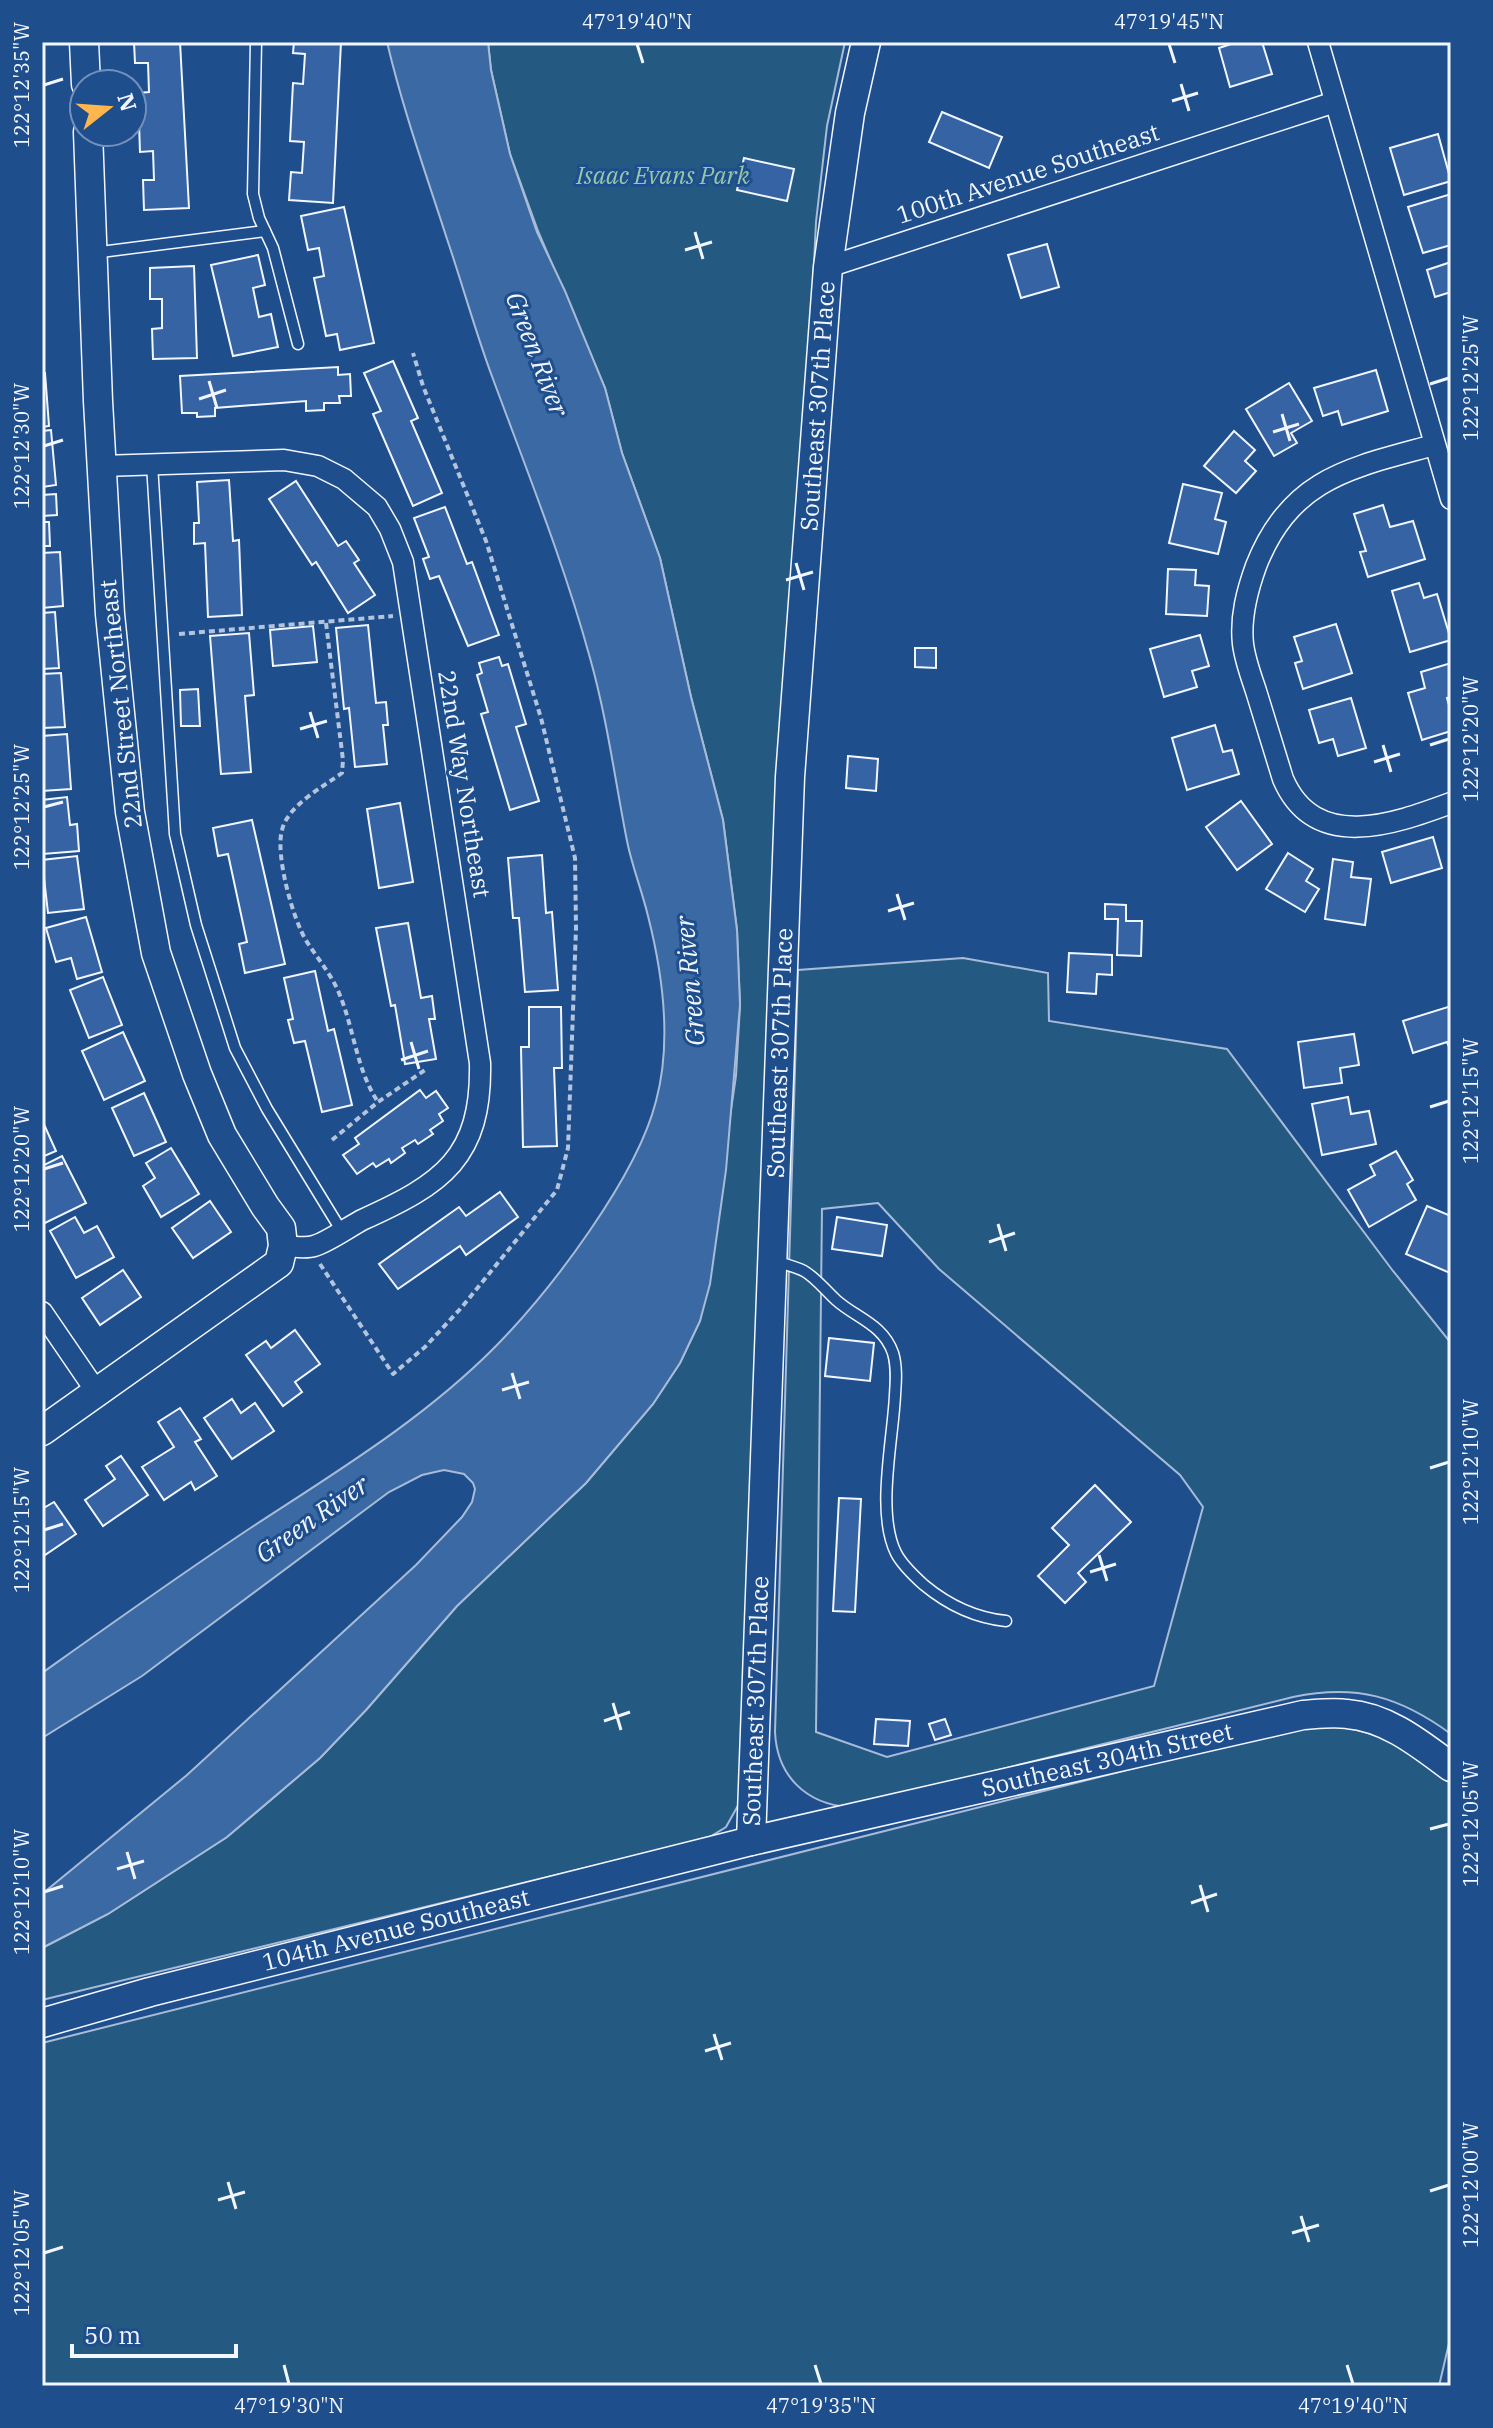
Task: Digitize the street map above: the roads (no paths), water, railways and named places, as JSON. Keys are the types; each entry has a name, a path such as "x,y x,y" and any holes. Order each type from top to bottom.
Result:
{"street":[{"path":"84,42 85,68"},
{"name":"Southeast 307th Place","path":"751,1841 790,777 828,267 850,113 866,42"},
{"path":"1318,42 1451,499"},
{"name":"100th Avenue Southeast","path":"828,267 1335,102"},
{"name":"22nd Street Northeast","path":"89,148 110,614 130,812 156,953 197,1074 222,1135 281,1228 283,1246"},
{"path":"1434,445 1369,463 1314,487 1290,506 1267,540 1245,602 1242,630 1245,656 1274,752 1287,789 1299,805 1310,814 1335,825 1365,827 1451,803"},
{"name":"22nd Way Northeast","path":"102,466 284,460 318,466 344,479 377,507 403,562 480,1063 481,1095 473,1130 451,1167 397,1204 313,1247 283,1246"},
{"path":"42,1431 279,1263 283,1246"},
{"path":"42,1312 96,1391"},
{"name":"Southeast 304th Street","path":"751,1841 1303,1715 1348,1714 1380,1722 1409,1736 1451,1767"},
{"name":"104th Avenue Southeast","path":"42,2023 150,1992 751,1841"}],"lane":[{"path":"256,42 253,194 273,248 298,344"},
{"path":"92,253 265,231"},
{"path":"152,464 175,834 196,925 235,1048 267,1109 341,1230"},
{"path":"773,1261 805,1272 838,1303 874,1325 893,1353 896,1374 887,1513 896,1553 913,1575 934,1593 968,1611 1006,1621"}],"water":[{"name":"Green River","path":"387,42 488,42 491,70 510,154 537,232 605,388 622,453 660,558 723,820 737,930 740,1005 726,1170 710,1284 700,1321 680,1363 653,1404 586,1483 457,1606 320,1758 227,1837 108,1914 42,1948 42,1894 187,1775 416,1565 462,1517 472,1502 473,1483 464,1474 444,1470 422,1475 389,1492 142,1676 42,1738 42,1673 409,1421 496,1346 542,1295 612,1197 646,1131 661,1079 664,1008 658,962 627,841 596,681 557,552 481,345 407,117"}],"park label":[{"name":"Isaac Evans Park","path":"663,176"}]}
